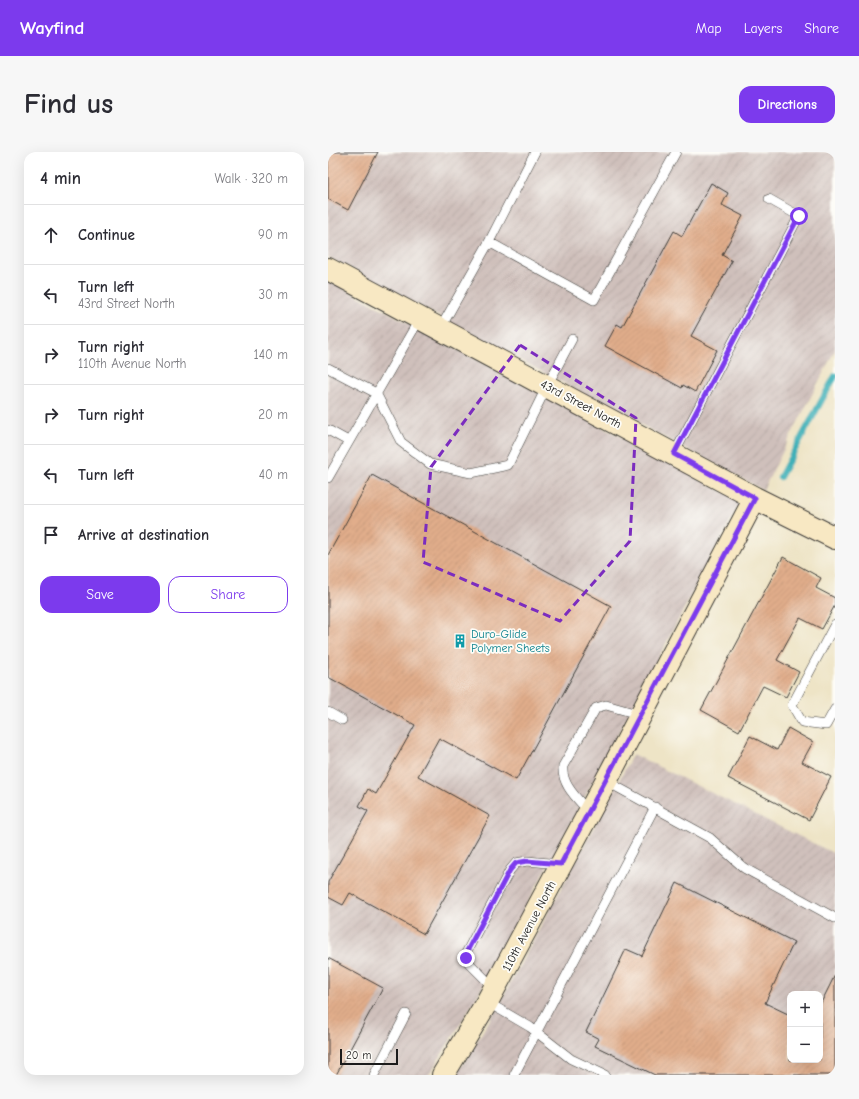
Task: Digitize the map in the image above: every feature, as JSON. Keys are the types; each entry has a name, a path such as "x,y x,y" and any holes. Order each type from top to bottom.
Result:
{"street":[{"name":"43rd Street North","path":"328,269 755,498 835,538"},
{"name":"110th Avenue North","path":"443,1075 491,996 642,715 755,498"}],"lane":[{"path":"440,329 489,242 535,152"},
{"path":"489,242 594,300 676,152"},
{"path":"674,454 799,216 769,199"},
{"path":"328,478 420,318"},
{"path":"328,368 376,393 401,442 430,464 471,473 508,465 572,338"},
{"path":"328,430 348,441"},
{"path":"835,624 792,704 802,722 826,725 835,709"},
{"path":"589,813 566,784 563,766 596,708 606,706 642,715"},
{"path":"328,712 342,720"},
{"path":"606,781 710,838 744,868 835,918"},
{"path":"514,1075 655,807"},
{"path":"561,864 527,861 516,863 510,870 467,951 466,958 491,996 571,1059 602,1074"},
{"path":"374,1075 406,1014"}],"highlighted area":[{"path":"520,345 636,418 630,541 560,621 423,562 431,467"}],"shaded area":[{"path":"328,152 835,152 835,350 763,490 328,257"},
{"path":"328,280 741,501 596,776 477,997 429,1075 328,1075"},
{"path":"633,754 835,854 835,1075 456,1075 497,1008"}],"building":[{"path":"328,152 378,152 348,210 328,199"},
{"path":"711,183 728,193 722,205 743,216 722,255 732,261 691,336 717,350 695,392 683,385 682,388 605,346 617,324 622,327 674,231 682,236"},
{"name":"Duro-Glide Polymer Sheets","path":"372,475 611,606 516,780 439,738 418,776 490,816 424,934 350,893 343,905 328,897 328,882 368,811 359,806 368,789 376,794 415,725 328,677 328,555"},
{"path":"783,557 821,578 816,588 835,598 835,605 822,629 800,618 777,660 799,672 786,697 763,686 739,731 701,710"},
{"path":"788,728 813,742 802,762 831,777 809,820 728,778 750,736 777,750"},
{"path":"677,883 794,942 765,1003 787,1014 787,1063 823,1063 823,999 835,975 835,1075 655,1075 595,1046 599,1039 586,1032 626,949 642,956"},
{"path":"328,958 383,988 336,1075 328,1075"}],"waterway":[{"path":"780,477 835,376"}],"place":[{"name":"Duro-Glide Polymer Sheets","path":"460,641"}],"route":[{"path":"466,958 467,951 510,870 516,863 527,861 561,864 755,498 674,454 702,398 799,216"}]}
